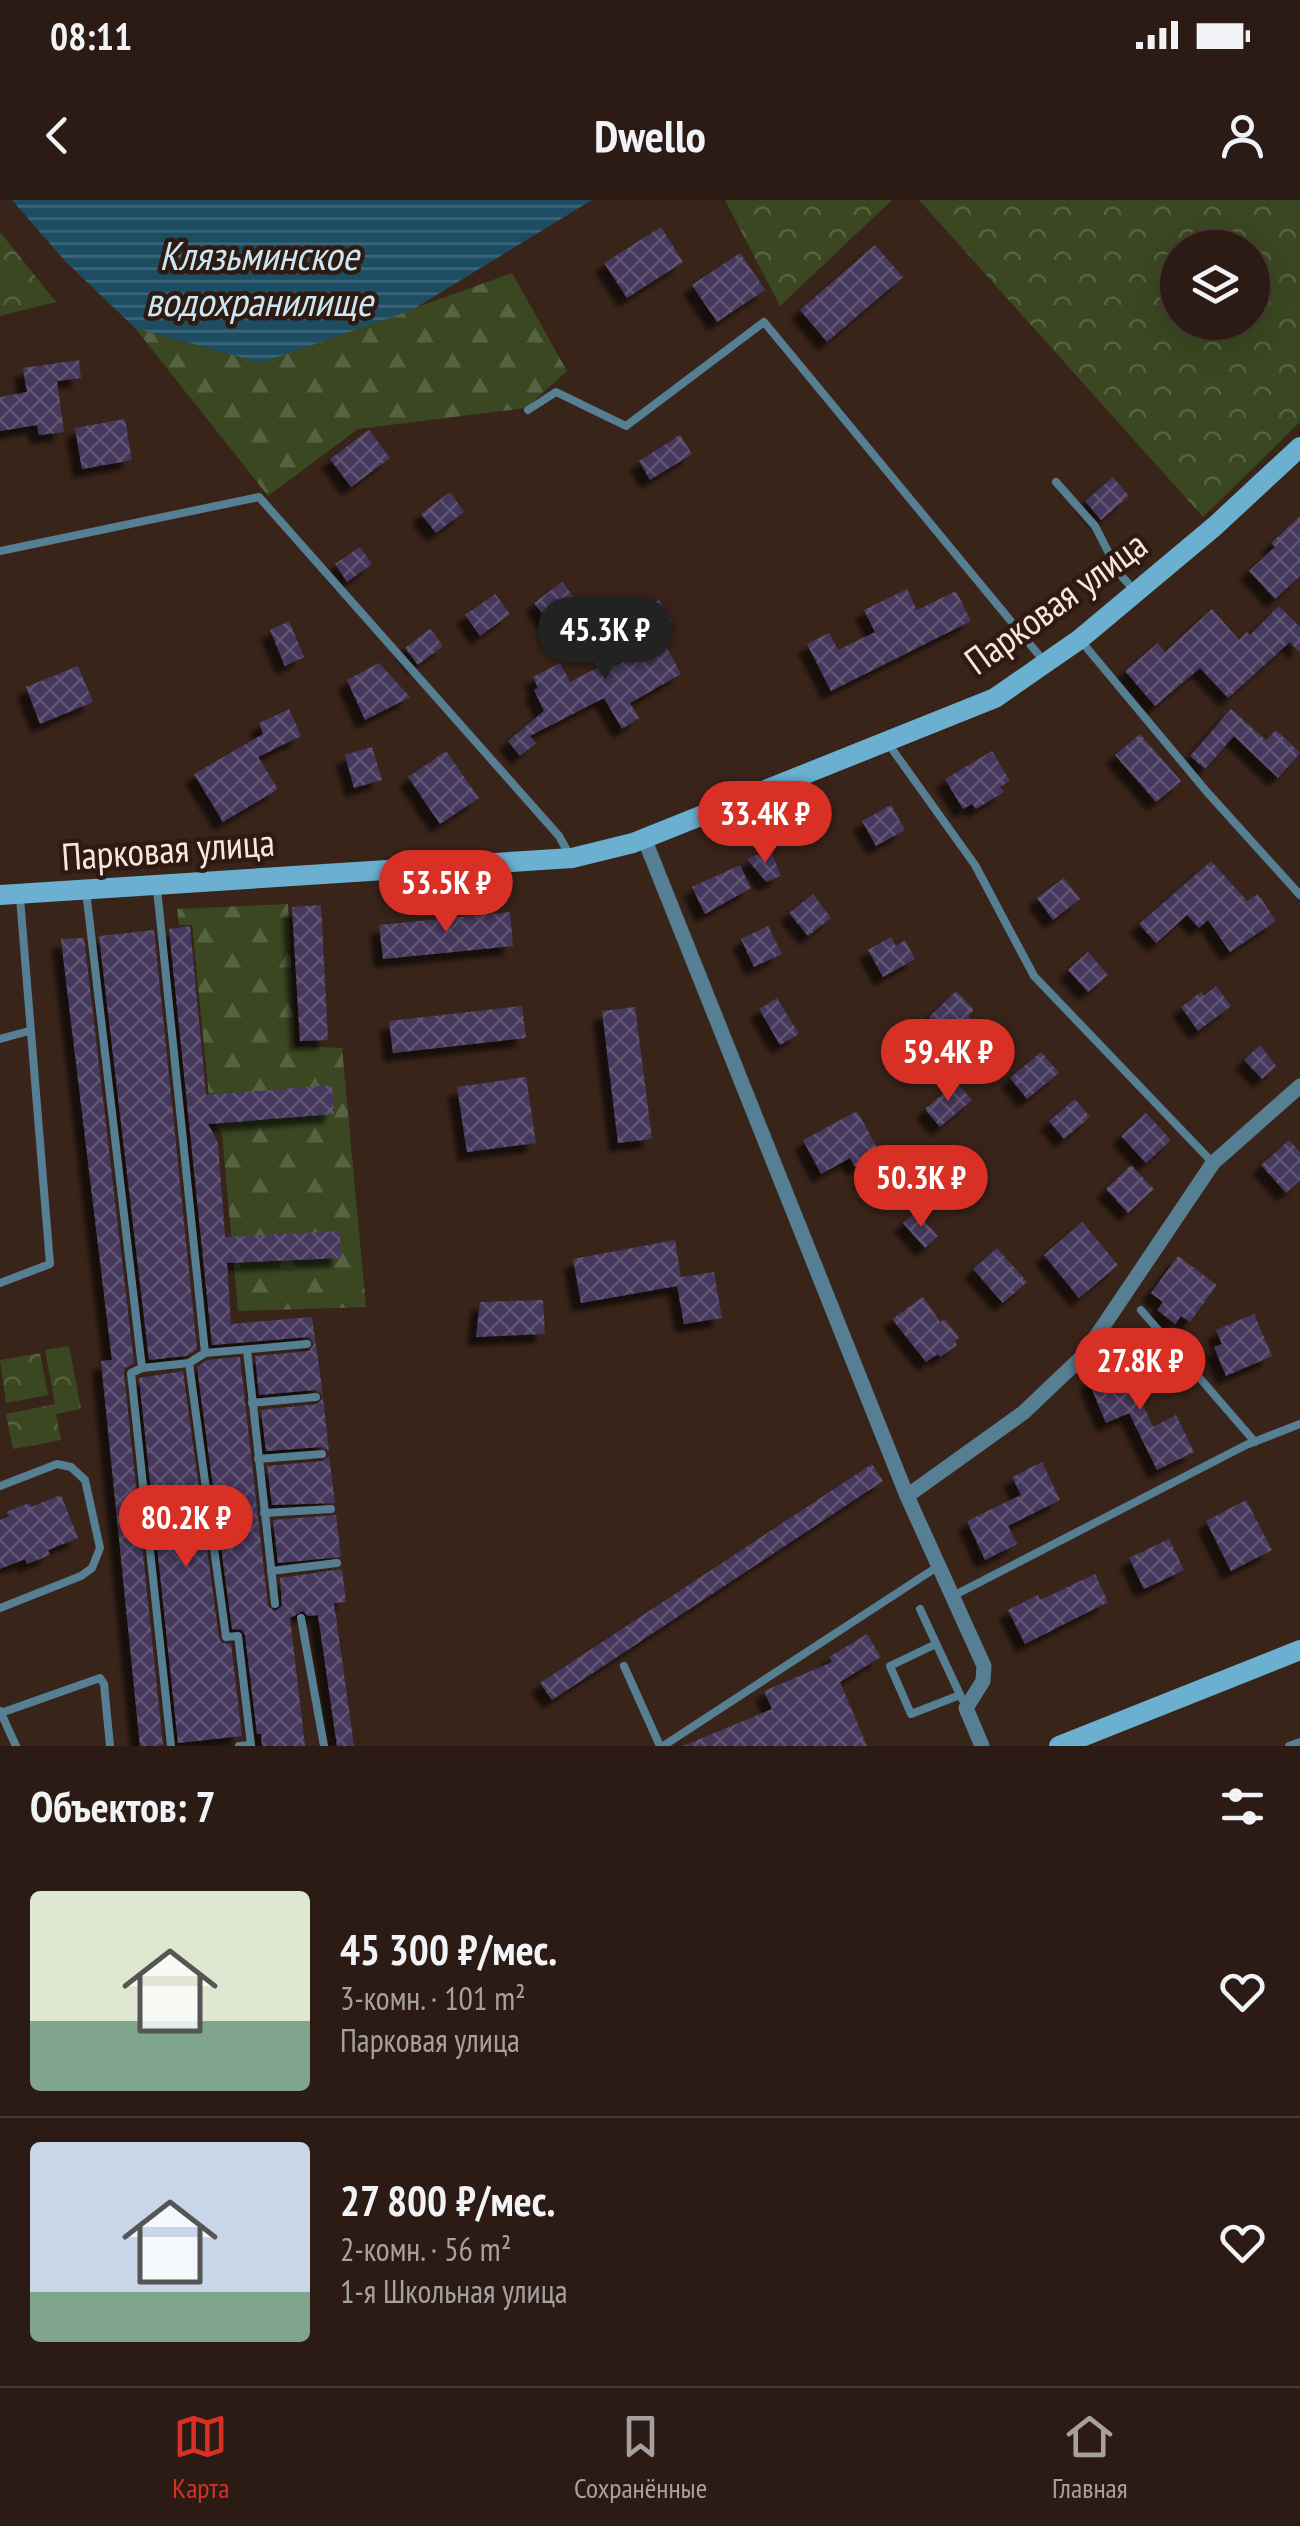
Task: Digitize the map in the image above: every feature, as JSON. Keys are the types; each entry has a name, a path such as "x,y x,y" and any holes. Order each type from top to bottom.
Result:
{"street":[{"name":"Парковая улица","path":"10,894 572,858 644,838 995,698 1080,639 1215,526 1300,447"},
{"path":"644,838 937,1567 986,1674 963,1701 982,1746"},
{"path":"908,1496 1023,1413 1083,1356 1213,1163 1300,1086"},
{"path":"1059,1746 1300,1650"}],"lane":[{"path":"528,410 556,392 626,426 764,322 1046,664"},
{"path":"1056,482 1095,526 1119,573 1136,592"},
{"path":"0,550 259,497 559,836 572,858"},
{"path":"1080,639 1207,792 1300,895"},
{"path":"887,741 975,866 1034,976 1213,1163"},
{"path":"156,886 204,1353"},
{"path":"86,891 142,1368"},
{"path":"0,1283 50,1264 29,1031 10,894"},
{"path":"0,1038 29,1031"},
{"path":"1141,1310 1255,1442"},
{"path":"171,1746 131,1373 142,1368 189,1363 204,1353 307,1344"},
{"path":"247,1350 275,1604"},
{"path":"189,1363 226,1637 238,1636 251,1745 239,1746"},
{"path":"252,1403 316,1397"},
{"path":"951,1597 1255,1442 1300,1424"},
{"path":"258,1459 322,1454"},
{"path":"0,1486 57,1464 71,1467 85,1480 100,1548 92,1568 82,1576 0,1608"},
{"path":"264,1513 330,1508"},
{"path":"271,1571 337,1563"},
{"path":"624,1666 662,1746 937,1567"},
{"path":"920,1610 963,1701 911,1714 890,1666 936,1644"},
{"path":"301,1618 324,1746"},
{"path":"16,1746 0,1712 100,1678 104,1684 110,1746"},
{"path":"1290,1746 1300,1742"}],"green space":[{"path":"725,200 892,200 780,306"},
{"path":"919,200 1300,200 1300,422 1203,517"},
{"path":"0,232 56,302 0,316"},
{"path":"512,273 567,371 526,408 358,429 268,496 135,328 261,363"},
{"path":"288,904 295,1046 342,1048 366,1307 238,1311 222,1134 211,1117 192,925 179,925 177,909"},
{"path":"69,1346 81,1409 56,1414 61,1440 13,1449 6,1414 55,1404 45,1350"},
{"path":"40,1353 48,1395 6,1403 0,1360"}],"water":[{"name":"Клязьминское водохранилище","path":"12,200 592,200 412,310 261,363 135,328 65,261"}],"building":[{"path":"661,227 683,262 627,298 604,263"},
{"path":"875,245 903,277 827,342 800,310"},
{"path":"740,253 765,290 717,322 692,285"},
{"path":"79,360 81,378 57,381 64,432 39,435 37,425 0,431 0,397 27,392 23,368"},
{"path":"125,419 132,460 82,469 75,428"},
{"path":"369,430 390,458 351,487 330,459"},
{"path":"680,435 692,454 650,480 639,461"},
{"path":"1113,477 1129,496 1101,520 1085,501"},
{"path":"450,492 464,512 436,533 421,514"},
{"path":"1300,516 1300,576 1275,599 1249,571"},
{"path":"360,547 372,564 347,582 335,564"},
{"path":"562,582 585,612 557,633 534,603"},
{"path":"907,589 917,610 956,591 971,621 831,691 807,644 829,633 838,650 875,632 864,610"},
{"path":"495,594 510,614 480,636 465,615"},
{"path":"659,600 672,621 657,630 681,674 630,703 639,718 622,729 604,698 530,736 536,743 520,756 508,741 544,711 534,690 538,688 533,677 560,663 570,682 612,660 615,666 649,647 631,616"},
{"path":"1279,606 1300,627 1300,653 1290,642 1228,698 1200,668 1155,706 1125,671 1158,643 1165,652 1212,609 1239,640 1247,632 1250,635"},
{"path":"289,621 304,657 285,666 270,630"},
{"path":"430,629 443,646 418,665 405,648"},
{"path":"379,663 410,697 365,720 347,680"},
{"path":"78,666 93,702 40,724 26,687"},
{"path":"289,709 301,736 258,757 278,789 223,822 194,774 263,734 259,723"},
{"path":"1231,709 1266,740 1276,730 1300,753 1278,778 1234,736 1205,769 1190,756"},
{"path":"1140,734 1181,781 1156,802 1115,755"},
{"path":"372,747 382,780 354,788 345,755"},
{"path":"446,751 479,798 440,824 408,777"},
{"path":"992,751 1010,781 1000,787 1004,792 976,809 972,804 963,809 945,779"},
{"path":"891,805 905,830 876,846 862,821"},
{"path":"770,849 781,876 766,882 747,859"},
{"path":"1211,861 1247,901 1258,894 1276,921 1230,952 1208,920 1199,928 1187,915 1156,943 1139,924"},
{"path":"740,865 751,888 705,914 692,887"},
{"path":"1064,878 1080,899 1053,920 1037,898"},
{"path":"813,894 831,918 808,936 789,913"},
{"path":"321,905 328,1040 300,1041 292,907"},
{"path":"510,912 513,946 383,959 379,925"},
{"path":"190,926 206,1095 332,1085 334,1114 208,1124 218,1143 225,1237 340,1231 341,1258 227,1263 231,1324 312,1317 323,1395 315,1390 259,1395 255,1356 309,1351 314,1344 309,1337 212,1345 169,929"},
{"path":"768,926 782,954 754,967 741,939"},
{"path":"154,930 197,1349 186,1356 149,1360 99,936"},
{"path":"891,937 896,946 905,940 915,959 883,977 868,950"},
{"path":"84,938 134,1363 125,1368 124,1374 163,1745 154,1746 140,1746 101,1361 112,1360 61,939"},
{"path":"1088,952 1108,975 1088,992 1068,970"},
{"path":"1216,986 1231,1006 1198,1031 1181,1007"},
{"path":"956,991 974,1010 968,1016 976,1025 962,1038 954,1029 947,1036 929,1017"},
{"path":"777,998 799,1034 780,1045 759,1009"},
{"path":"522,1006 526,1038 393,1053 389,1021"},
{"path":"635,1007 652,1139 618,1143 602,1011"},
{"path":"1260,1045 1276,1066 1262,1079 1244,1060"},
{"path":"1041,1052 1059,1073 1027,1099 1010,1078"},
{"path":"526,1077 536,1143 467,1152 457,1087"},
{"path":"956,1082 972,1100 940,1127 925,1109"},
{"path":"1075,1099 1090,1117 1064,1139 1049,1121"},
{"path":"857,1111 880,1153 855,1167 850,1158 821,1174 803,1140"},
{"path":"1146,1113 1171,1140 1146,1163 1121,1136"},
{"path":"1289,1140 1300,1152 1300,1180 1286,1193 1261,1165"},
{"path":"1131,1165 1154,1189 1128,1213 1106,1189"},
{"path":"916,1212 938,1236 925,1248 903,1223"},
{"path":"1082,1222 1118,1265 1079,1298 1044,1255"},
{"path":"675,1240 681,1277 714,1272 722,1318 684,1324 677,1286 581,1303 573,1259"},
{"path":"997,1248 1027,1282 1003,1303 973,1269"},
{"path":"1178,1256 1217,1285 1190,1322 1181,1316 1175,1324 1157,1310 1163,1302 1151,1293"},
{"path":"923,1297 940,1322 945,1319 959,1338 955,1341 957,1345 926,1362 892,1319"},
{"path":"543,1300 545,1334 476,1337 480,1302"},
{"path":"1254,1314 1272,1356 1226,1376 1214,1347 1222,1344 1216,1330"},
{"path":"240,1357 268,1606 275,1611 282,1606 280,1578 342,1569 346,1602 334,1603 354,1746 337,1746 318,1615 308,1616 303,1611 290,1618 305,1746 262,1746 261,1734 257,1734 245,1635 242,1630 232,1629 197,1367 207,1360"},
{"path":"1160,1363 1149,1379 1153,1389 1139,1395 1153,1427 1176,1415 1194,1452 1157,1470 1129,1413 1106,1423 1088,1380 1126,1364 1131,1375"},
{"path":"183,1371 219,1638 222,1643 231,1644 242,1736 178,1743 139,1378"},
{"path":"323,1398 329,1451 321,1447 266,1451 261,1410 317,1404"},
{"path":"329,1456 335,1503 272,1505 267,1466 323,1461"},
{"path":"1042,1462 1060,1500 1008,1526 1017,1544 985,1560 967,1521 1021,1495 1012,1477"},
{"path":"872,1464 883,1481 552,1700 540,1683"},
{"path":"61,1495 78,1538 48,1550 50,1555 0,1569 0,1520 18,1507 30,1503 31,1507"},
{"path":"1246,1500 1272,1550 1231,1571 1206,1521"},
{"path":"336,1515 341,1557 278,1563 273,1520"},
{"path":"1169,1539 1184,1570 1144,1589 1129,1558"},
{"path":"1095,1574 1108,1602 1025,1644 1008,1610"},
{"path":"867,1634 881,1657 840,1682 867,1746 683,1746 772,1709 764,1691 832,1662 829,1657"}]}
